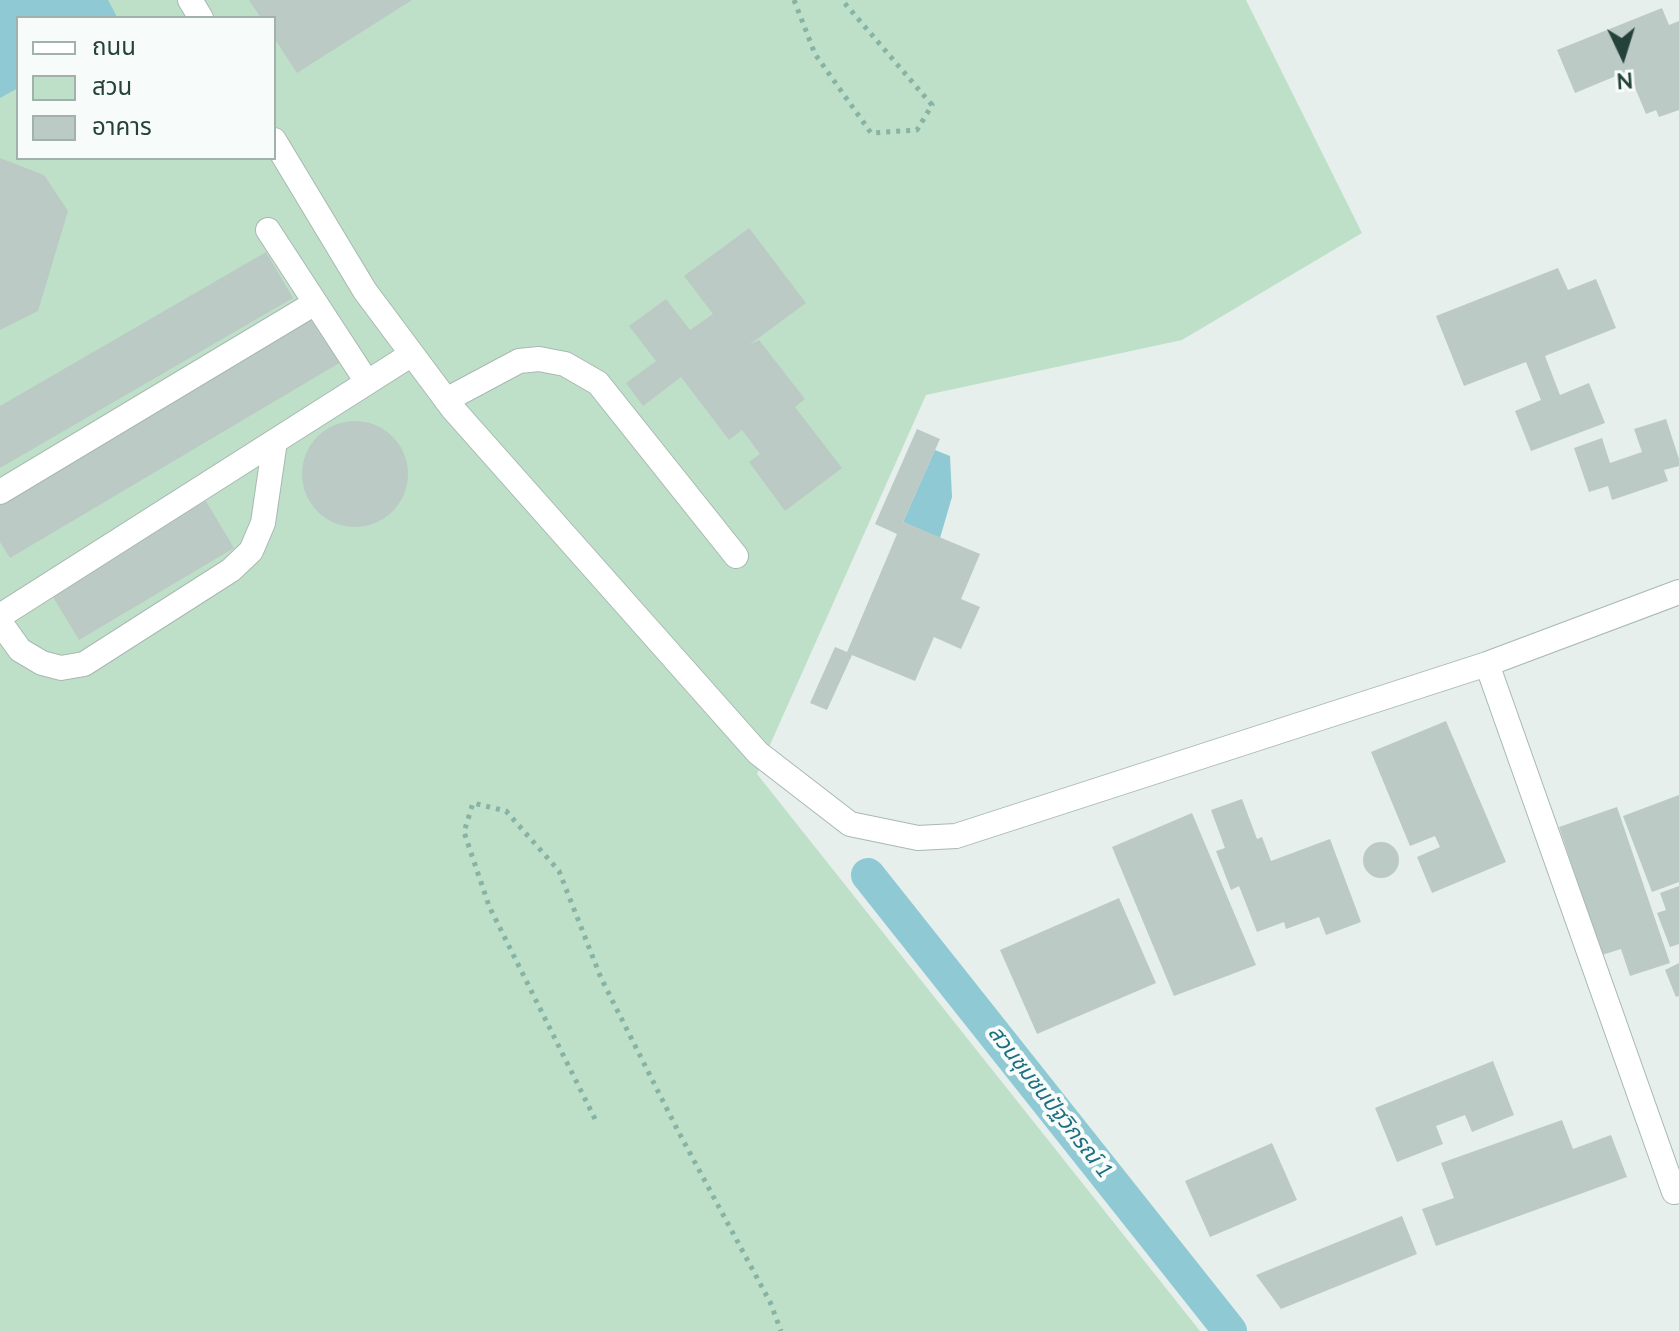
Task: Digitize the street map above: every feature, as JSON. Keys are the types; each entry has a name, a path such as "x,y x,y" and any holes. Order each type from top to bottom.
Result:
{"street":[{"path":"276,143 365,291 446,400 758,753 850,824 918,838 956,836 1487,664 1679,592"},
{"path":"268,230 367,382"},
{"path":"0,492 315,303"},
{"path":"0,616 412,354"},
{"path":"446,400 519,361 539,359 565,364 598,383 736,556"},
{"path":"0,622 20,650 42,663 61,668 84,664 231,570 251,551 263,523 275,441"},
{"path":"1487,664 1677,1197"}],"path":[{"path":"794,0 815,54 871,133 917,130 932,105 842,0"},
{"path":"595,1119 489,906 464,832 473,803 506,811 559,871 601,978 677,1129 770,1302 781,1331"}],"green space":[{"path":"0,0 1246,0 1362,233 1182,340 926,395 757,774 1200,1331 0,1331"}],"water":[{"path":"0,0 108,0 116,16 16,16 16,89 0,98"},
{"path":"935,450 950,456 952,497 940,538 903,522"}],"building":[{"path":"249,0 412,0 297,73 276,41 276,16 260,16"},
{"path":"1662,8 1669,25 1679,21 1679,110 1659,117 1656,110 1646,114 1628,71 1575,93 1557,50"},
{"path":"0,158 44,175 68,211 38,311 0,330"},
{"path":"749,228 806,303 749,345 759,340 805,399 795,407 842,468 785,511 749,462 760,454 742,430 729,440 681,377 643,406 626,383 656,361 629,326 666,299 690,330 713,314 684,276"},
{"path":"266,252 293,298 0,468 0,406"},
{"path":"1558,268 1568,290 1596,279 1616,328 1545,356 1560,395 1589,383 1605,423 1531,451 1515,411 1541,400 1526,362 1464,386 1436,316"},
{"path":"314,317 341,362 10,558 0,542 0,503"},
{"path":"1666,419 1679,459 1679,466 1664,470 1668,481 1612,500 1608,486 1589,492 1574,448 1602,438 1610,463 1642,452 1634,429"},
{"path":"355,421 375,425 392,437 404,454 408,474 404,494 392,511 375,523 355,527 335,523 318,511 306,494 302,474 306,454 318,437 335,425"},
{"path":"917,429 940,439 903,522 980,554 961,599 980,607 961,649 934,637 915,681 852,655 827,710 810,703 835,647 847,652 897,534 875,524"},
{"path":"206,501 234,548 79,640 50,592"},
{"path":"1446,721 1506,862 1432,893 1417,857 1440,847 1435,836 1410,846 1371,752"},
{"path":"1679,795 1679,882 1652,892 1623,816"},
{"path":"1242,799 1257,839 1262,837 1271,861 1330,839 1361,922 1326,935 1319,917 1286,929 1284,922 1257,932 1239,886 1231,890 1216,851 1225,848 1211,810"},
{"path":"1617,807 1670,963 1630,976 1621,949 1602,955 1559,827"},
{"path":"1192,813 1256,965 1174,996 1112,847"},
{"path":"1381,842 1394,847 1399,860 1394,873 1381,878 1368,873 1363,860 1368,847"},
{"path":"1679,886 1679,944 1670,947 1657,913 1666,910 1660,893"},
{"path":"1119,898 1156,983 1037,1034 1000,950"},
{"path":"1679,963 1679,996 1676,997 1665,970"},
{"path":"1493,1061 1514,1115 1472,1132 1465,1115 1436,1126 1443,1144 1397,1162 1375,1108"},
{"path":"1562,1120 1573,1149 1611,1135 1627,1177 1436,1246 1422,1209 1454,1198 1441,1163"},
{"path":"1272,1143 1297,1200 1210,1237 1185,1181"},
{"path":"1402,1216 1417,1254 1281,1309 1256,1275"}],"waterway":[{"name":"สวนชุมชนปัฐวิกรณ์ 1","path":"868,875 1230,1331"}]}
